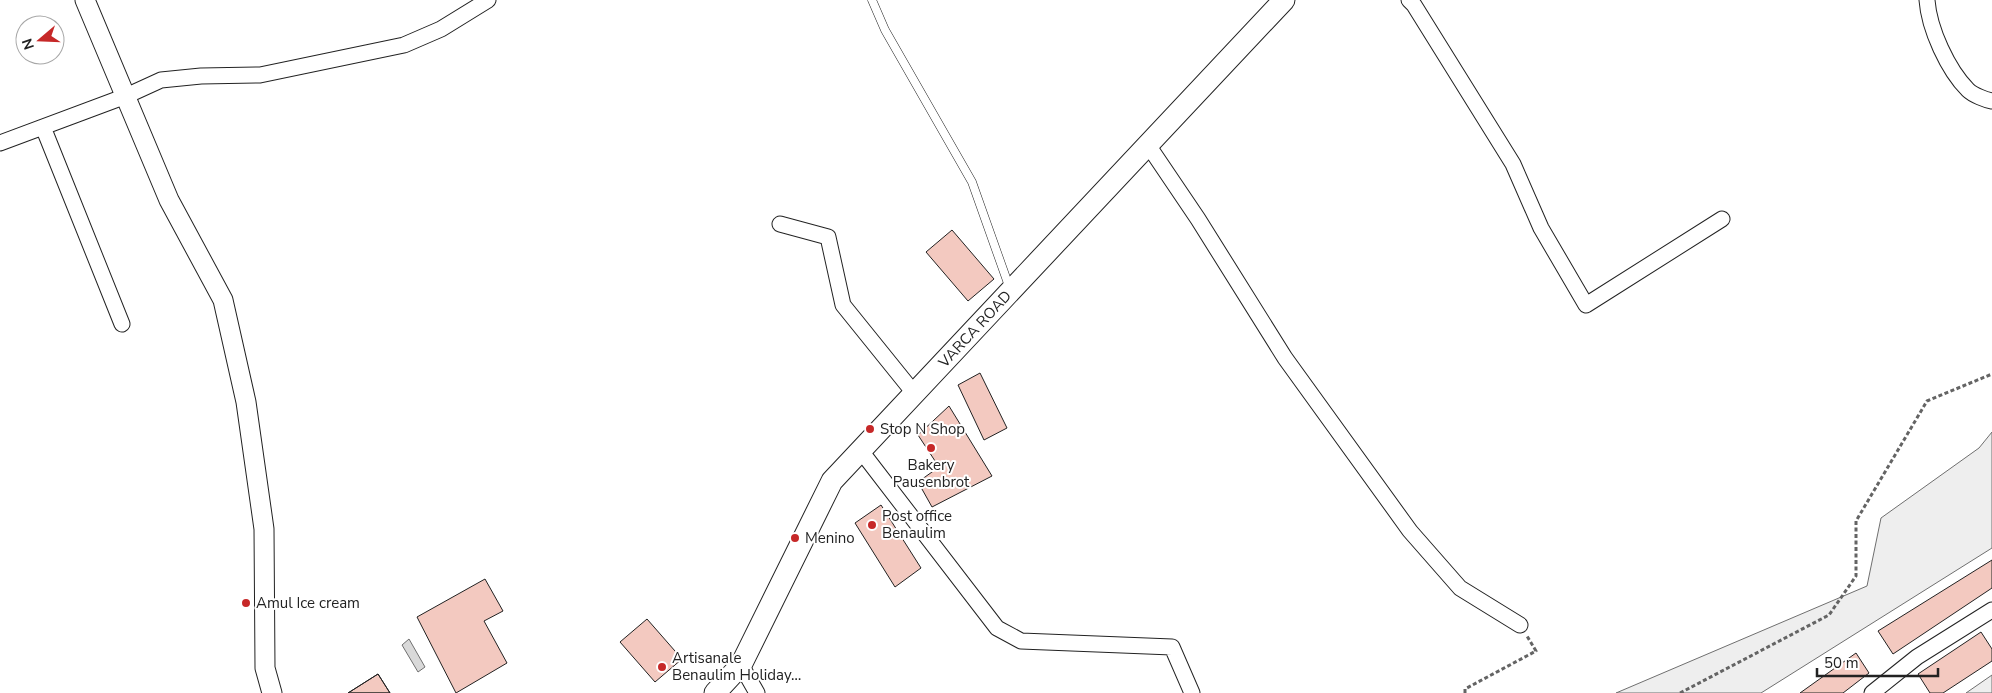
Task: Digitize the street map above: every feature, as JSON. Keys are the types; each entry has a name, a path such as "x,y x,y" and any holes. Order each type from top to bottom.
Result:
{"main road":[{"name":"VARCA ROAD","path":"715,693 742,666 832,481 1284,0"}],"street":[{"path":"85,0 169,200 223,300 246,402 264,529 265,668 272,693"},
{"path":"0,143 126,96 161,80 201,76 260,75 404,45 441,29 488,0"},
{"path":"1409,0 1414,5 1513,164 1541,228 1586,305 1722,219"},
{"path":"1927,0 1935,38 1949,63 1969,91 1992,101"},
{"path":"43,127 122,324"},
{"path":"1148,145 1198,219 1285,358 1410,531 1460,588 1520,625"},
{"path":"780,224 828,237 843,305 914,393"},
{"path":"861,451 997,628 1020,641 1172,647 1192,693"},
{"path":"1872,693 1918,657 1992,610"},
{"path":"742,666 757,693"}],"lane":[{"path":"872,0 885,30 972,182 1011,290"}],"path":[{"path":"1680,693 1829,615 1856,576 1856,521 1927,402 1992,374"},
{"path":"1465,693 1465,689 1536,651 1520,625"}],"shaded area":[{"path":"1992,432 1992,548 1761,693 1616,693 1867,586 1881,518 1979,448"},
{"path":"409,639 425,667 418,672 402,645"},
{"path":"1992,675 1992,693 1966,693"}],"building":[{"path":"952,230 994,279 968,301 926,252"},
{"path":"980,373 1007,428 984,440 958,385"},
{"path":"949,406 992,476 932,507 918,482 939,467 918,435"},
{"path":"881,505 921,568 895,587 855,523"},
{"path":"1992,560 1992,588 1893,654 1878,631"},
{"path":"485,579 503,611 484,621 507,663 456,693 417,617"},
{"path":"647,619 682,659 655,682 620,642"},
{"path":"1981,632 1992,649 1992,661 1943,693 1930,693 1918,674"},
{"path":"1856,653 1869,673 1843,693 1800,693"},
{"path":"378,674 390,693 348,693"},
{"path":"378,674 390,693 348,693"}],"place":[{"name":"Stop N Shop","path":"870,429"},
{"name":"Bakery Pausenbrot","path":"931,448"},
{"name":"Post office Benaulim","path":"872,525"},
{"name":"Menino","path":"795,538"},
{"name":"Amul Ice cream","path":"246,603"},
{"name":"Artisanale Benaulim Holiday…","path":"662,667"}]}
